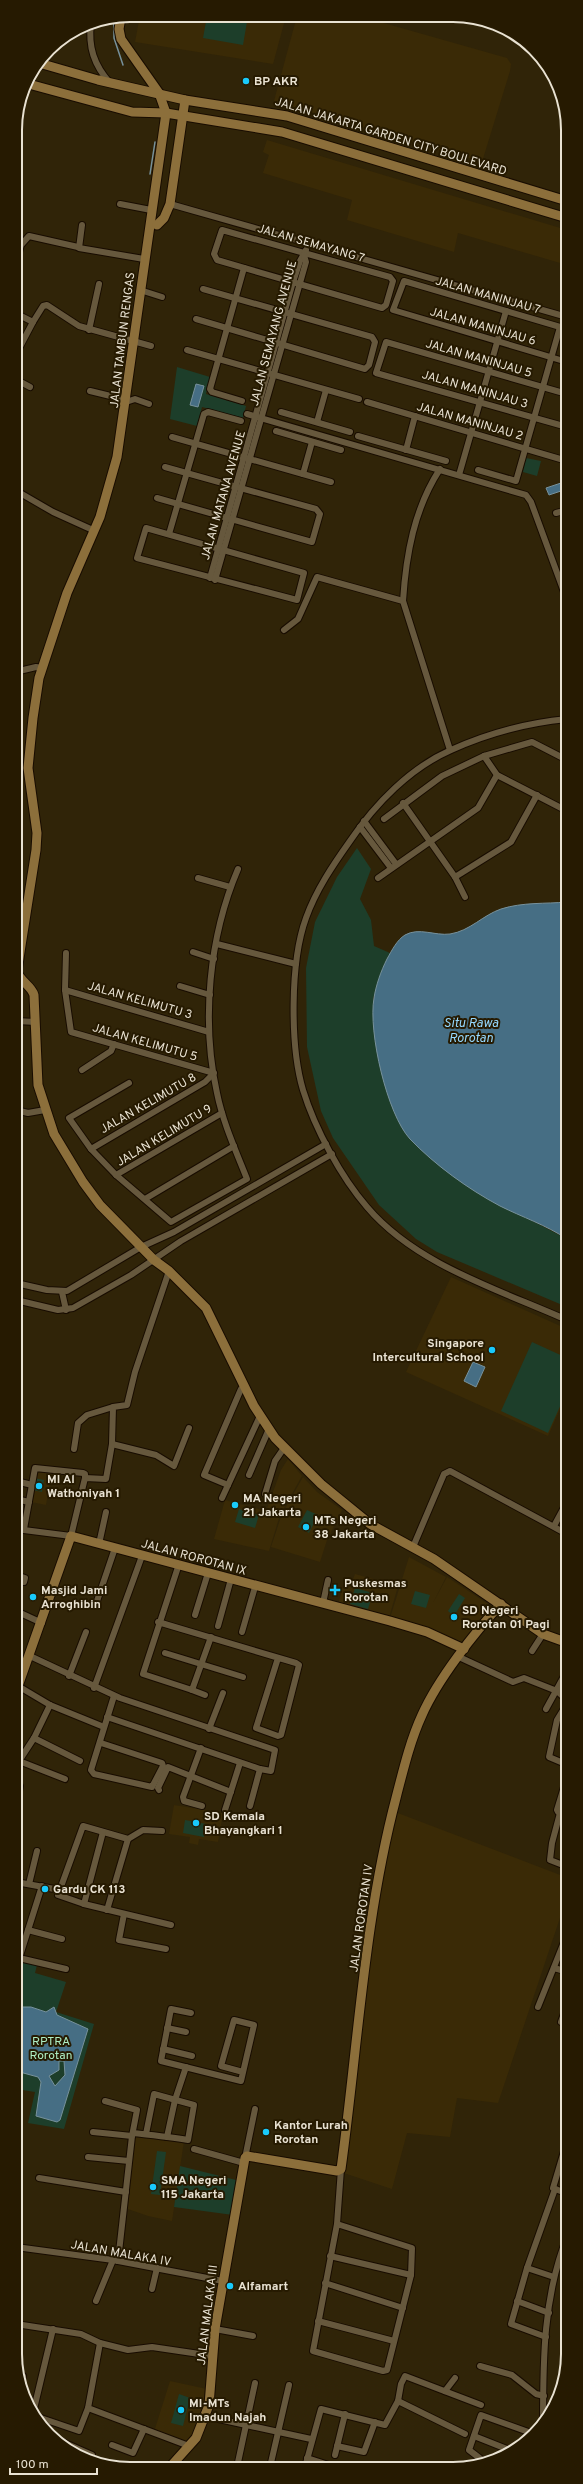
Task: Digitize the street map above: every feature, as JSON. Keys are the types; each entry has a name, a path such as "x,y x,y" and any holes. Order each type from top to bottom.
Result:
{"street":[{"name":"JALAN TAMBUN RENGAS","path":"22,922 36,850 37,833 28,768 32,718 39,668 117,456 131,340 140,290 142,259 166,113 159,94 121,39 121,23"},
{"path":"91,30 90,43 94,59 110,83"},
{"name":"JALAN JAKARTA GARDEN CITY BOULEVARD","path":"44,64 110,83 186,100 286,116 561,199"},
{"path":"32,85 132,112 166,113 282,132 561,216"},
{"path":"157,225 164,218 170,204 186,100"},
{"path":"120,204 151,210"},
{"path":"170,204 561,315"},
{"path":"78,247 82,225"},
{"name":"JALAN SEMAYANG 7","path":"244,268 214,258 220,233 225,230 392,279 384,307 300,284"},
{"path":"22,243 29,236 142,259"},
{"path":"305,254 308,243"},
{"name":"JALAN SEMAYANG AVENUE","path":"259,418 280,343 285,312 293,282 300,261 305,254"},
{"name":"JALAN SEMAYANG AVENUE","path":"280,343 292,314 306,262 305,254"},
{"path":"242,401 210,391 226,328 244,268 300,284"},
{"name":"JALAN MANINJAU 6","path":"403,282 394,311 561,360"},
{"name":"JALAN MANINJAU 7","path":"403,282 560,327"},
{"path":"89,330 99,284"},
{"path":"196,320 368,368 375,339 203,289"},
{"path":"140,290 162,297"},
{"path":"22,343 33,322 46,304 79,326 89,330 151,346"},
{"path":"461,475 508,312"},
{"path":"22,316 33,322"},
{"path":"478,470 516,481 560,327"},
{"name":"JALAN MANINJAU 5","path":"376,373 386,342 561,393"},
{"path":"187,350 359,399"},
{"name":"JALAN MANINJAU 3","path":"376,373 561,425"},
{"path":"22,383 30,387"},
{"path":"317,422 326,390"},
{"path":"90,391 124,400 135,399 149,404"},
{"name":"JALAN MANINJAU 2","path":"367,402 561,459"},
{"path":"169,534 205,412 241,421"},
{"path":"281,412 350,432"},
{"path":"247,414 526,495 531,502 561,584"},
{"path":"406,450 415,416"},
{"name":"JALAN MATANA AVENUE","path":"213,579 259,418"},
{"path":"276,431 341,450"},
{"path":"358,436 446,461"},
{"path":"172,437 331,482"},
{"path":"304,474 312,442"},
{"path":"157,498 312,542 320,514 319,511 165,467"},
{"path":"440,469 426,495 415,523 406,567 403,602 450,750"},
{"path":"22,494 53,512 90,530"},
{"path":"556,513 561,512"},
{"path":"146,528 169,534 304,573 296,601 137,558 146,528"},
{"path":"284,630 298,618 317,577 403,602"},
{"path":"22,671 39,668"},
{"path":"561,720 542,722 496,732 450,750 422,766 389,793 362,824 327,874 306,919 296,964 294,994 295,1030 302,1089 326,1144 367,1207 392,1232 419,1252 444,1265 561,1317"},
{"path":"384,819 403,803 442,776 484,756 532,742 561,757"},
{"path":"484,756 498,775 561,808"},
{"path":"378,878 478,808 498,775"},
{"path":"455,877 511,842 537,795"},
{"path":"403,803 455,877 465,897"},
{"path":"362,824 394,866"},
{"path":"130,1083 70,1118 91,1149 116,1175 145,1198 171,1222 247,1179 222,1113 217,1092 209,1032 210,995 219,922 230,887 238,869"},
{"path":"198,878 230,887"},
{"path":"217,944 296,964"},
{"path":"192,952 214,959"},
{"path":"65,990 66,953"},
{"name":"JALAN TAMBUN RENGAS","path":"22,983 33,993 36,1022 36,1072 42,1111 54,1134 83,1182 100,1205 154,1260 166,1275 201,1301 243,1387"},
{"path":"180,986 210,995"},
{"name":"JALAN KELIMUTU 5","path":"65,990 71,1032 214,1073"},
{"name":"JALAN KELIMUTU 3","path":"65,990 209,1032"},
{"path":"22,1021 36,1022"},
{"path":"82,1070 111,1051 114,1044"},
{"name":"JALAN KELIMUTU 8","path":"91,1149 205,1082 214,1073"},
{"path":"22,1112 28,1113 42,1111"},
{"name":"JALAN KELIMUTU 9","path":"116,1175 222,1113"},
{"path":"22,1284 62,1292 141,1247 174,1232 326,1144"},
{"path":"145,1198 234,1146"},
{"path":"22,1301 66,1310 85,1303 154,1260 181,1241 332,1154"},
{"path":"174,1232 181,1241"},
{"path":"74,1449 78,1423 87,1415 113,1407 127,1405 135,1372 166,1275"},
{"path":"62,1292 66,1310"},
{"path":"243,1387 268,1429 284,1448 348,1508 370,1524 413,1547 501,1604 543,1634 561,1640"},
{"path":"228,1485 204,1475 243,1387"},
{"path":"85,1478 104,1480 106,1478 112,1444 113,1407"},
{"path":"222,1498 260,1416"},
{"path":"112,1444 156,1455 174,1466 189,1428"},
{"path":"249,1475 268,1429"},
{"path":"265,1494 275,1462 284,1448"},
{"path":"22,1674 42,1623 71,1536 85,1478 85,1473 38,1467 35,1468 24,1529 71,1536"},
{"path":"413,1547 444,1474 450,1471 561,1530"},
{"path":"22,1482 32,1485"},
{"path":"22,1500 29,1502"},
{"path":"99,1544 106,1512"},
{"path":"554,1526 561,1514"},
{"name":"JALAN ROROTAN IX","path":"71,1536 426,1632 462,1653"},
{"path":"97,1601 115,1548"},
{"path":"94,1688 142,1556"},
{"path":"179,1564 158,1622 143,1674 206,1695"},
{"path":"195,1615 208,1573"},
{"path":"22,1577 25,1578 24,1582"},
{"path":"218,1626 232,1579"},
{"path":"322,1603 328,1580"},
{"path":"242,1632 255,1587"},
{"name":"JALAN ROROTAN IV","path":"341,2169 379,1869 404,1768 422,1715 462,1653 501,1604"},
{"path":"22,1614 42,1623"},
{"path":"158,1622 211,1637 278,1658 300,1666 281,1735 278,1736 256,1728 278,1658"},
{"path":"69,1676 86,1632"},
{"path":"532,1651 543,1634"},
{"path":"192,1690 211,1637"},
{"path":"165,1653 201,1666 243,1677"},
{"path":"462,1653 514,1682 524,1678 557,1691 561,1695"},
{"path":"30,1656 111,1695 275,1750 271,1771 260,1770 201,1748 107,1717"},
{"path":"546,1708 561,1683"},
{"path":"22,1689 50,1705 104,1727"},
{"path":"209,1729 223,1694"},
{"path":"101,1743 162,1763 163,1766 151,1788 94,1774 91,1770 101,1743 111,1695"},
{"path":"22,1756 34,1738 50,1705"},
{"path":"561,1713 557,1720 549,1757 561,1762"},
{"path":"34,1738 80,1761"},
{"path":"201,1748 183,1799 202,1806"},
{"path":"22,1762 65,1780"},
{"path":"225,1810 240,1763"},
{"path":"159,1790 158,1788 167,1768 191,1775 231,1792"},
{"path":"250,1806 260,1770"},
{"path":"561,1797 557,1810 560,1813 552,1843 550,1860 561,1864"},
{"path":"128,1839 87,1826 81,1828 60,1890 60,1897 171,1925"},
{"path":"107,1910 128,1839 143,1830 162,1832"},
{"path":"84,1904 104,1832"},
{"path":"29,1884 37,1851"},
{"path":"22,1883 60,1890"},
{"path":"22,1949 42,1886"},
{"path":"124,1914 119,1940 166,1949"},
{"path":"28,1930 62,1939"},
{"path":"538,2007 561,1950"},
{"path":"22,1959 66,1968"},
{"path":"554,1968 561,1970"},
{"path":"190,2013 171,2009 161,2061 241,2081 254,2025 234,2020 222,2066 243,2072"},
{"path":"167,2028 186,2032"},
{"path":"163,2049 192,2056"},
{"path":"167,2137 175,2100 186,2067"},
{"path":"93,2132 146,2134 188,2140 194,2105 154,2094 146,2134"},
{"path":"96,2301 115,2261 137,2109 105,2101"},
{"path":"245,2159 255,2109"},
{"path":"194,2149 245,2159 337,2171 341,2169 337,2224 318,2321 314,2353 381,2371 386,2370 411,2275 412,2248 410,2246 337,2224"},
{"path":"88,2157 129,2161"},
{"name":"JALAN MALAKA III","path":"175,2462 196,2438 205,2416 212,2386 215,2330 238,2189 245,2159"},
{"path":"546,2337 512,2325 517,2301 555,2190 554,2188 561,2163"},
{"path":"39,2178 126,2192"},
{"path":"555,2190 561,2192"},
{"name":"JALAN MALAKA IV","path":"22,2248 115,2261 223,2281"},
{"path":"330,2256 411,2275"},
{"path":"543,2411 546,2337 554,2277 561,2256"},
{"path":"152,2289 157,2268"},
{"path":"528,2268 554,2277"},
{"path":"325,2283 402,2308"},
{"path":"517,2301 550,2313"},
{"path":"318,2321 394,2341"},
{"path":"22,2325 81,2334 100,2343 128,2350 152,2347 213,2356"},
{"path":"35,2405 53,2329"},
{"path":"215,2330 252,2336"},
{"path":"43,2419 79,2431 88,2408 100,2343"},
{"path":"480,2366 512,2375 536,2394 544,2396"},
{"path":"306,2462 319,2412 322,2409 385,2425 398,2401 401,2384 405,2376 481,2405"},
{"path":"446,2391 455,2378"},
{"path":"238,2462 255,2383"},
{"path":"271,2462 289,2385"},
{"path":"398,2401 465,2434"},
{"path":"88,2408 189,2446"},
{"path":"335,2455 344,2414"},
{"path":"479,2459 469,2452 481,2415 527,2432"},
{"path":"205,2416 278,2430 311,2439"},
{"path":"337,2446 364,2452 375,2422"},
{"path":"112,2445 133,2453 144,2429"},
{"path":"474,2436 506,2449"},
{"path":"76,2448 89,2454"},
{"path":"307,2458 316,2462"}],"shaded area":[{"path":"139,22 284,22 273,64 135,42"},
{"path":"295,22 380,22 507,58 511,64 482,162 274,101"},
{"path":"267,140 561,228 561,263 458,233 454,252 347,220 352,200 263,173 269,155 263,152"},
{"name":"Singapore Intercultural School","path":"451,1277 561,1326 561,1407 548,1436 406,1372"},
{"name":"MA Negeri 21 Jakarta","path":"288,1459 302,1476 280,1515 269,1551 214,1539 225,1500 266,1511 281,1470"},
{"name":"MI Al Wathoniyah 1","path":"32,1467 52,1471 46,1505 26,1501"},
{"name":"MTs Negeri 38 Jakarta","path":"303,1477 317,1492 342,1510 327,1540 320,1562 271,1547 282,1514"},
{"path":"409,1557 446,1577 433,1603 447,1577 491,1606 461,1645 390,1618"},
{"path":"355,1574 398,1586 389,1618 338,1604 345,1580 352,1582"},
{"name":"SD Kemala Bhayangkari 1","path":"174,1805 223,1813 218,1842 199,1839 198,1845 189,1843 190,1837 169,1834"},
{"path":"390,1810 561,1875 561,1915 498,2103 457,2098 450,2137 407,2133 392,2189 338,2171"},
{"name":"SMA Negeri 115 Jakarta","path":"135,2136 184,2141 172,2221 148,2216 125,2208"},
{"name":"MI-MTs Imadun Najah","path":"170,2381 207,2389 195,2437 190,2444 154,2432"}],"green space":[{"path":"206,22 247,22 243,45 203,38"},
{"path":"177,367 210,377 206,394 246,406 243,418 202,407 197,426 170,419"},
{"path":"526,458 541,461 537,476 523,472"},
{"path":"357,848 371,869 360,899 371,920 374,946 390,953 383,968 373,999 375,1032 477,1192 561,1236 561,1304 437,1252 416,1239 379,1205 333,1138 321,1111 307,1047 306,968 315,922 337,877"},
{"path":"532,1342 561,1355 561,1404 548,1433 501,1411"},
{"path":"34,1478 44,1480 42,1492 32,1490"},
{"path":"239,1509 259,1515 255,1528 235,1522"},
{"path":"307,1510 318,1515 309,1533 298,1527"},
{"path":"355,1588 373,1593 368,1609 350,1604"},
{"path":"415,1591 430,1595 426,1608 411,1604"},
{"path":"459,1594 465,1598 454,1616 448,1611"},
{"path":"185,1820 206,1824 204,1837 183,1833"},
{"name":"RPTRA Rorotan","path":"23,1958 38,1961 35,1973 66,1982 56,2012 94,2024 64,2129 28,2123 35,2092 22,2090"},
{"path":"157,2151 166,2152 160,2195 151,2194"},
{"path":"180,2166 236,2180 233,2215 174,2207"},
{"path":"179,2394 190,2398 183,2426 171,2423"}],"water":[{"path":"196,384 204,386 198,407 190,405"},
{"path":"561,483 561,491 549,495 546,488"},
{"name":"Situ Rawa Rorotan","path":"561,902 561,1235 500,1206 476,1192 452,1176 410,1139 394,1111 387,1092 381,1072 374,1031 373,1013 377,983 387,959 395,946 405,935 416,932 450,934 464,930 501,909 526,904"},
{"path":"473,1362 485,1367 476,1387 464,1381"},
{"path":"22,2007 31,2007 46,2012 54,2007 57,2015 88,2029 60,2120 57,2122 36,2116 41,2082 38,2077 22,2073","holes":["59,2061 64,2061 65,2075 55,2086 49,2076 59,2070"]}],"waterway":[{"path":"114,23 114,38 123,65"},
{"path":"150,174 155,142"}],"place":[{"name":"BP AKR","path":"246,81"},
{"name":"Singapore Intercultural School","path":"492,1350"},
{"name":"MI Al Wathoniyah 1","path":"39,1486"},
{"name":"MA Negeri 21 Jakarta","path":"235,1505"},
{"name":"MTs Negeri 38 Jakarta","path":"306,1527"},
{"name":"Puskesmas Rorotan","path":"335,1590"},
{"name":"Masjid Jami Arroghibin","path":"33,1597"},
{"name":"SD Negeri Rorotan 01 Pagi","path":"454,1617"},
{"name":"SD Kemala Bhayangkari 1","path":"196,1823"},
{"name":"Gardu CK 113","path":"45,1889"},
{"name":"Kantor Lurah Rorotan","path":"266,2132"},
{"name":"SMA Negeri 115 Jakarta","path":"153,2187"},
{"name":"Alfamart","path":"230,2286"},
{"name":"MI-MTs Imadun Najah","path":"181,2410"}]}
